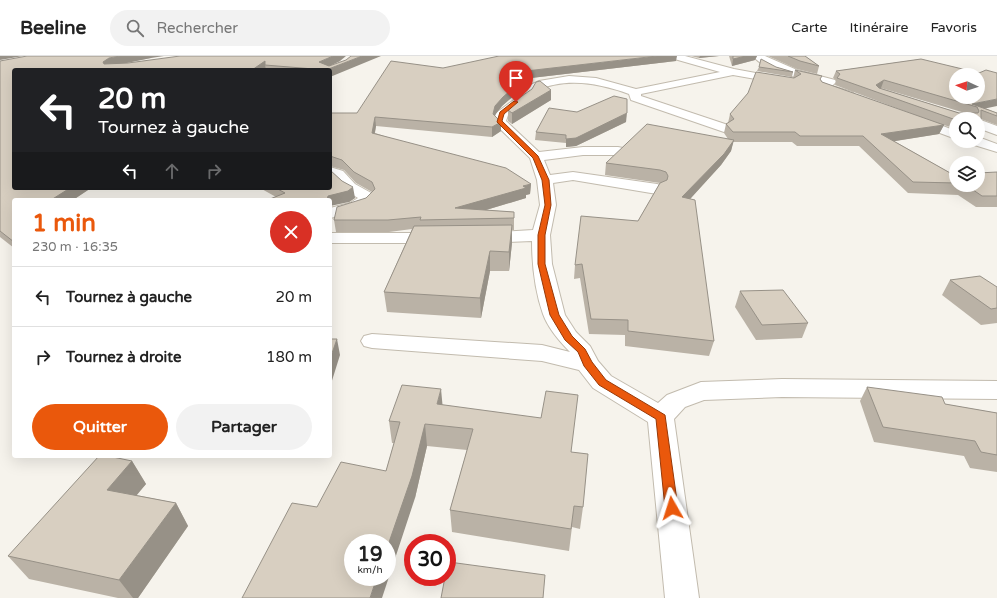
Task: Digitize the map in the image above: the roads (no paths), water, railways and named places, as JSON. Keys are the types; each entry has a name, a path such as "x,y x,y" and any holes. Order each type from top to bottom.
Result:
{"street":[{"path":"674,56 694,60 733,72 828,85 856,87"},
{"path":"758,56 770,64 828,85 862,100"},
{"path":"694,60 715,57"},
{"path":"661,418 602,382 587,364 582,351 568,338 554,315 542,264 541,235 548,205 545,180 536,157 500,122 502,113 527,96 530,89 539,84 570,79 590,80 608,83 635,92 733,72"},
{"path":"635,92 635,98 724,128"},
{"path":"906,116 949,132"},
{"path":"985,126 997,131"},
{"path":"985,144 997,148"},
{"path":"536,157 583,151 618,151"},
{"path":"332,172 339,174 344,179 345,184 352,189 368,197 367,200 356,206 332,212"},
{"path":"545,180 572,176 657,189"},
{"path":"332,238 461,238 541,235"},
{"path":"372,341 542,353 587,364"},
{"path":"682,598 661,418 676,401 701,391 782,388 997,390"}]}
